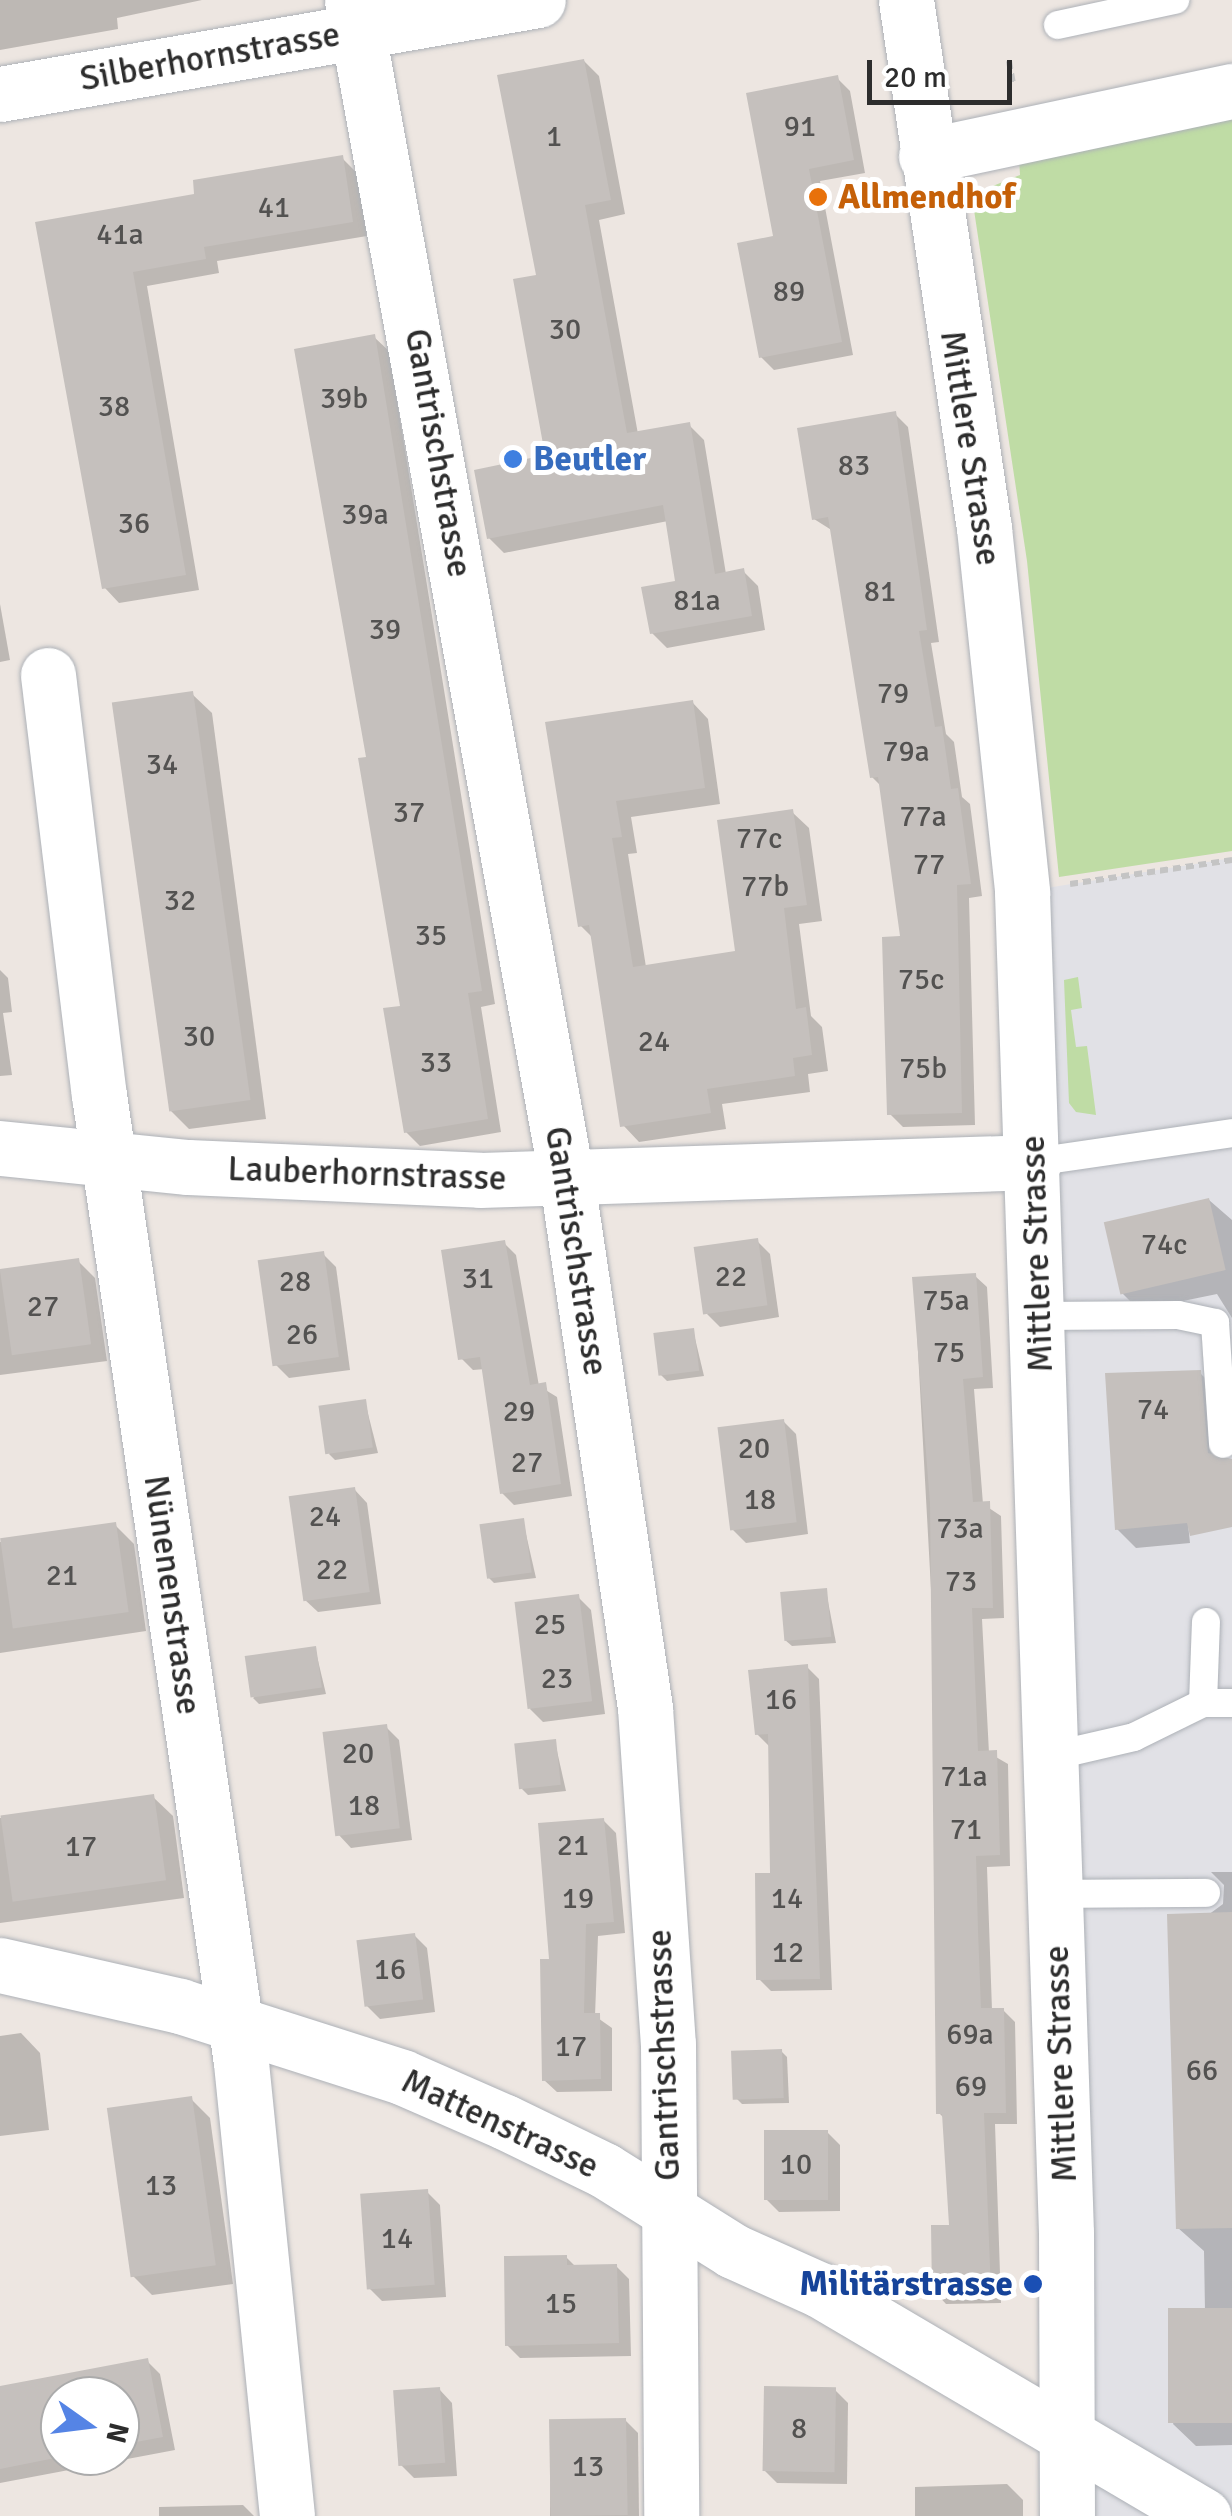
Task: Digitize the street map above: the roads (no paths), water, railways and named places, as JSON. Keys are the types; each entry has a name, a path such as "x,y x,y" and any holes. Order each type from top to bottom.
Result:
{"street":[{"name":"Silberhornstrasse","path":"0,94 355,16 538,0"},
{"name":"Mittlere Strasse","path":"906,0 926,156 984,528 1022,892 1056,1894 1067,2516"},
{"name":"Gantrischstrasse","path":"355,16 567,1181 645,1708 668,2044 671,2516"},
{"path":"926,156 1232,91"},
{"name":"Nünenenstrasse","path":"48,675 110,1160 234,2024 287,2516"},
{"name":"Lauberhornstrasse","path":"0,1148 339,1176 567,1181 1034,1162"},
{"name":"Mattenstrasse","path":"0,1965 130,1992 234,2024 402,2077 505,2122 604,2170 734,2251 820,2290 1066,2434"},
{"path":"1066,2434 1203,2516"}],"lane":[{"path":"1058,25 1175,0"},
{"path":"1034,1162 1232,1133"},
{"path":"1039,1316 1178,1315 1216,1324 1223,1444"},
{"path":"1203,1703 1206,1622"},
{"path":"1052,1756 1134,1738 1203,1703 1232,1703"},
{"path":"1056,1894 1206,1893"}],"place":[{"name":"Allmendhof","path":"818,197"},
{"name":"Beutler","path":"513,459"},
{"name":"Militärstrasse","path":"1033,2284"}]}
